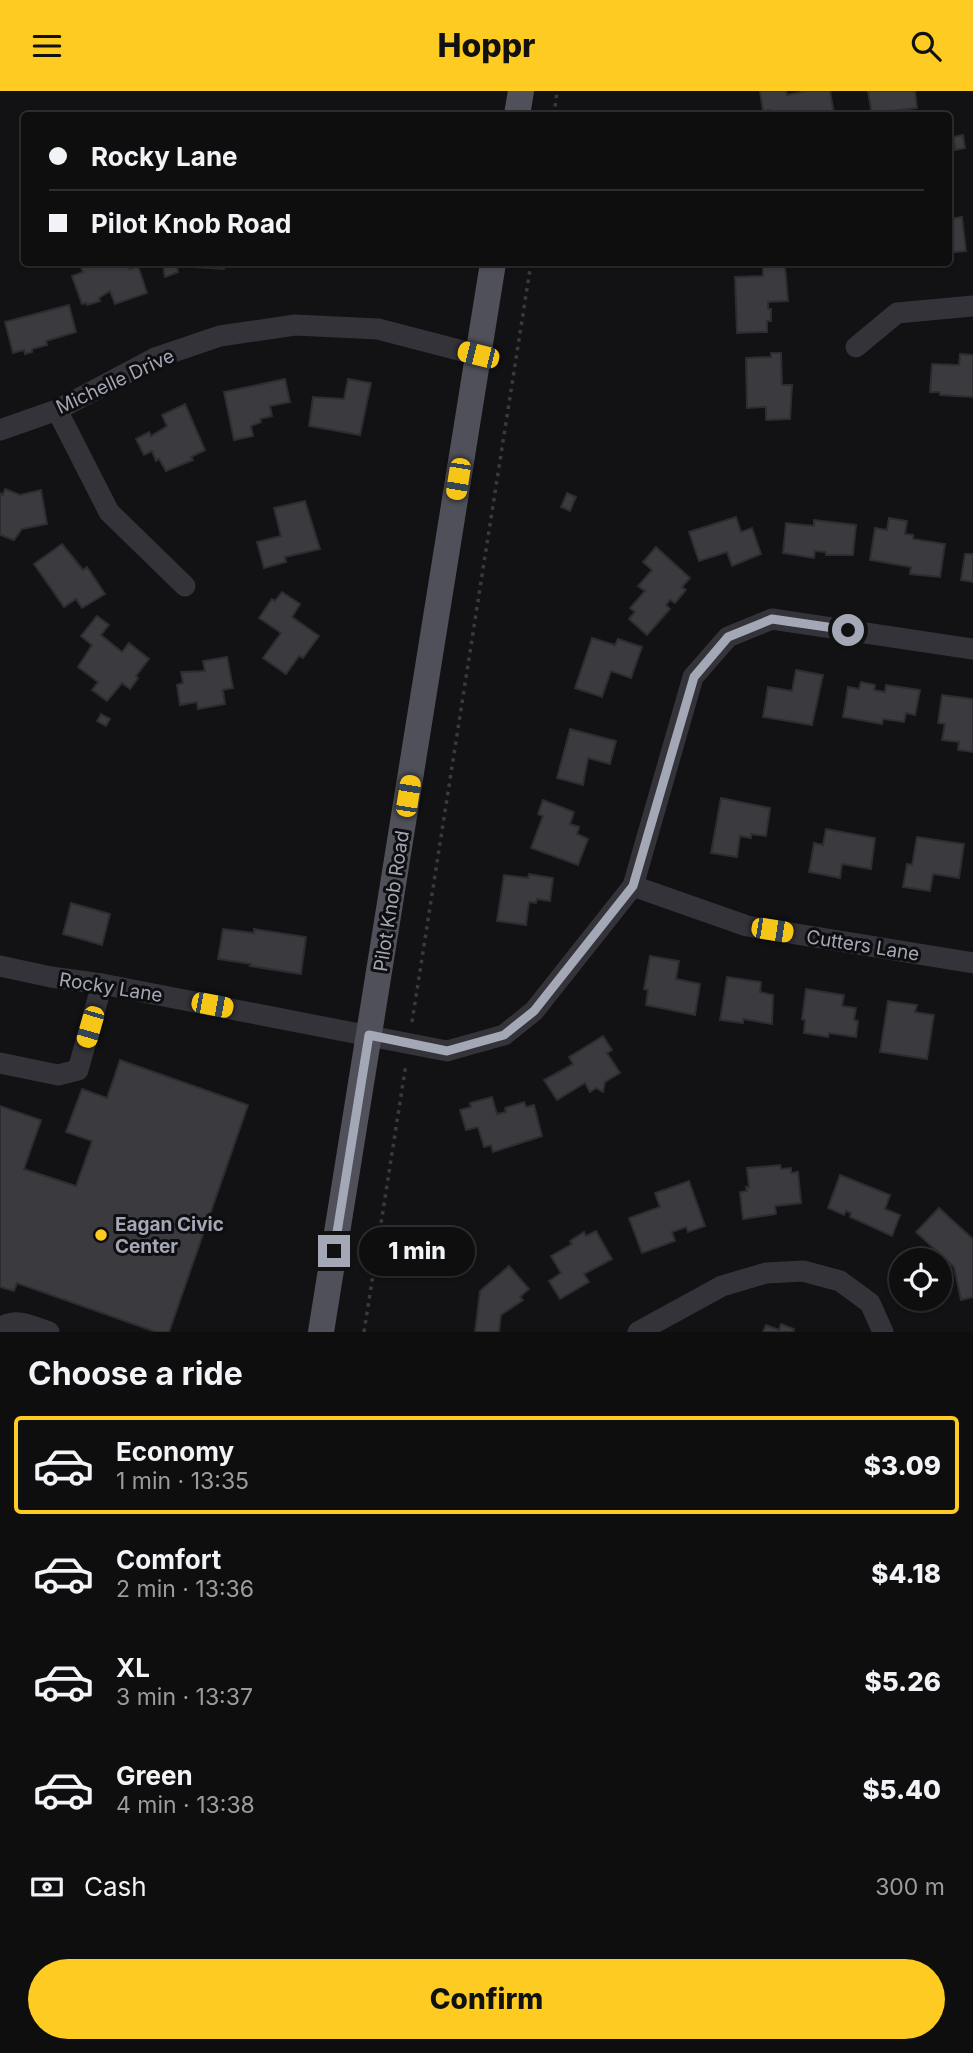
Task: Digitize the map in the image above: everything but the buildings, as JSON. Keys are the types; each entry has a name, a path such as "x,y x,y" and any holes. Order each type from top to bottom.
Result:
{"main road":[{"path":"518,112 521,91"},
{"name":"Pilot Knob Road","path":"321,1332 493,266"}],"street":[{"path":"856,347 897,313 973,306"},
{"name":"Michelle Drive","path":"0,430 57,410 155,358 220,336 295,325 378,330 478,355"},
{"path":"57,410 109,512 185,586"},
{"name":"Rocky Lane","path":"0,966 51,977 102,983 447,1051 504,1035 534,1011 633,886 694,677 728,637 772,619 973,649"},
{"name":"Cutters Lane","path":"633,886 747,926 973,963"},
{"path":"0,1063 58,1075 78,1070 102,983"},
{"path":"638,1332 722,1286 766,1273 803,1271 840,1282 870,1303 883,1332"},
{"path":"0,1328 7,1323 20,1322 49,1332"}],"path":[{"path":"554,112 557,91"},
{"path":"364,1332 531,266"}],"place":[{"name":"Eagan Civic Center","path":"101,1235"}],"route":[{"path":"334,1251 369,1035 447,1051 504,1035 534,1011 633,886 694,677 728,637 772,619 848,630"}]}
